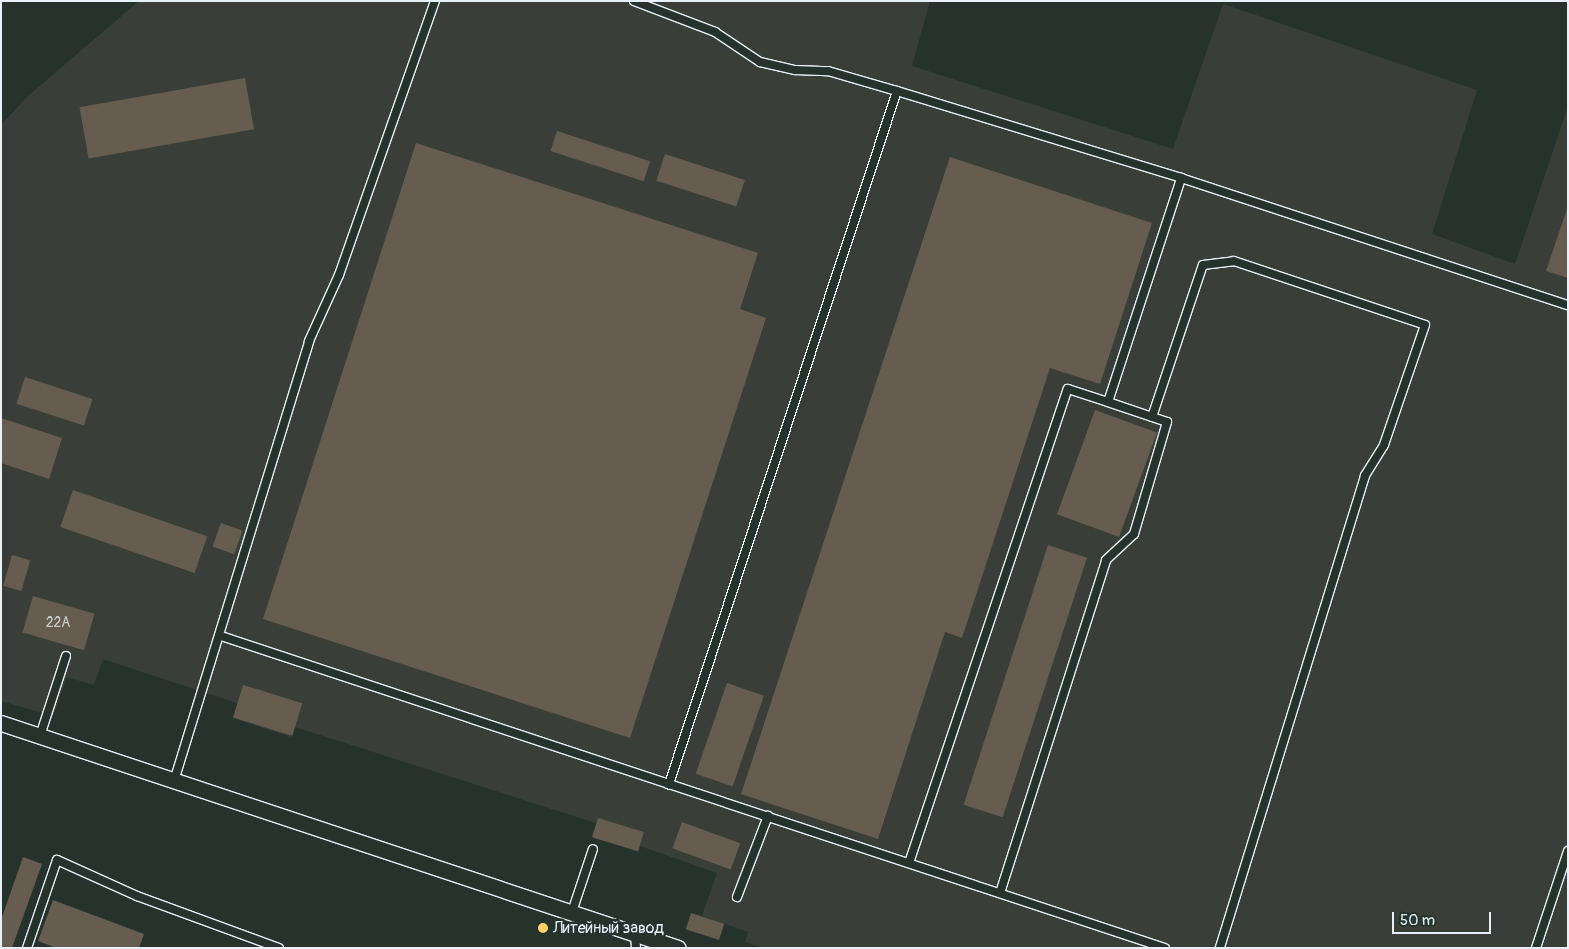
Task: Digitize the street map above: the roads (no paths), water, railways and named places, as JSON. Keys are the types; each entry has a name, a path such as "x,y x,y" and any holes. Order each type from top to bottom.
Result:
{"street":[{"path":"1,723 572,912 636,941 678,948"}],"lane":[{"path":"174,781 221,636 309,342 339,275 435,1"},
{"path":"634,1 715,32 760,62 794,70 828,71 897,91 1181,178 1568,305"},
{"path":"670,784 897,91"},
{"path":"1108,402 1181,178"},
{"path":"1152,417 1203,265 1234,261 1425,325 1384,445 1365,476 1220,948"},
{"path":"909,863 1068,390 1108,402 1167,422 1134,534 1106,560 1000,893"},
{"path":"221,636 1165,948"},
{"path":"40,736 66,656"},
{"path":"737,897 768,816"},
{"path":"572,912 593,849"},
{"path":"1536,948 1568,851"},
{"path":"27,948 57,860 137,896 279,948"}],"place":[{"name":"Литейный завод","path":"543,928"}]}
